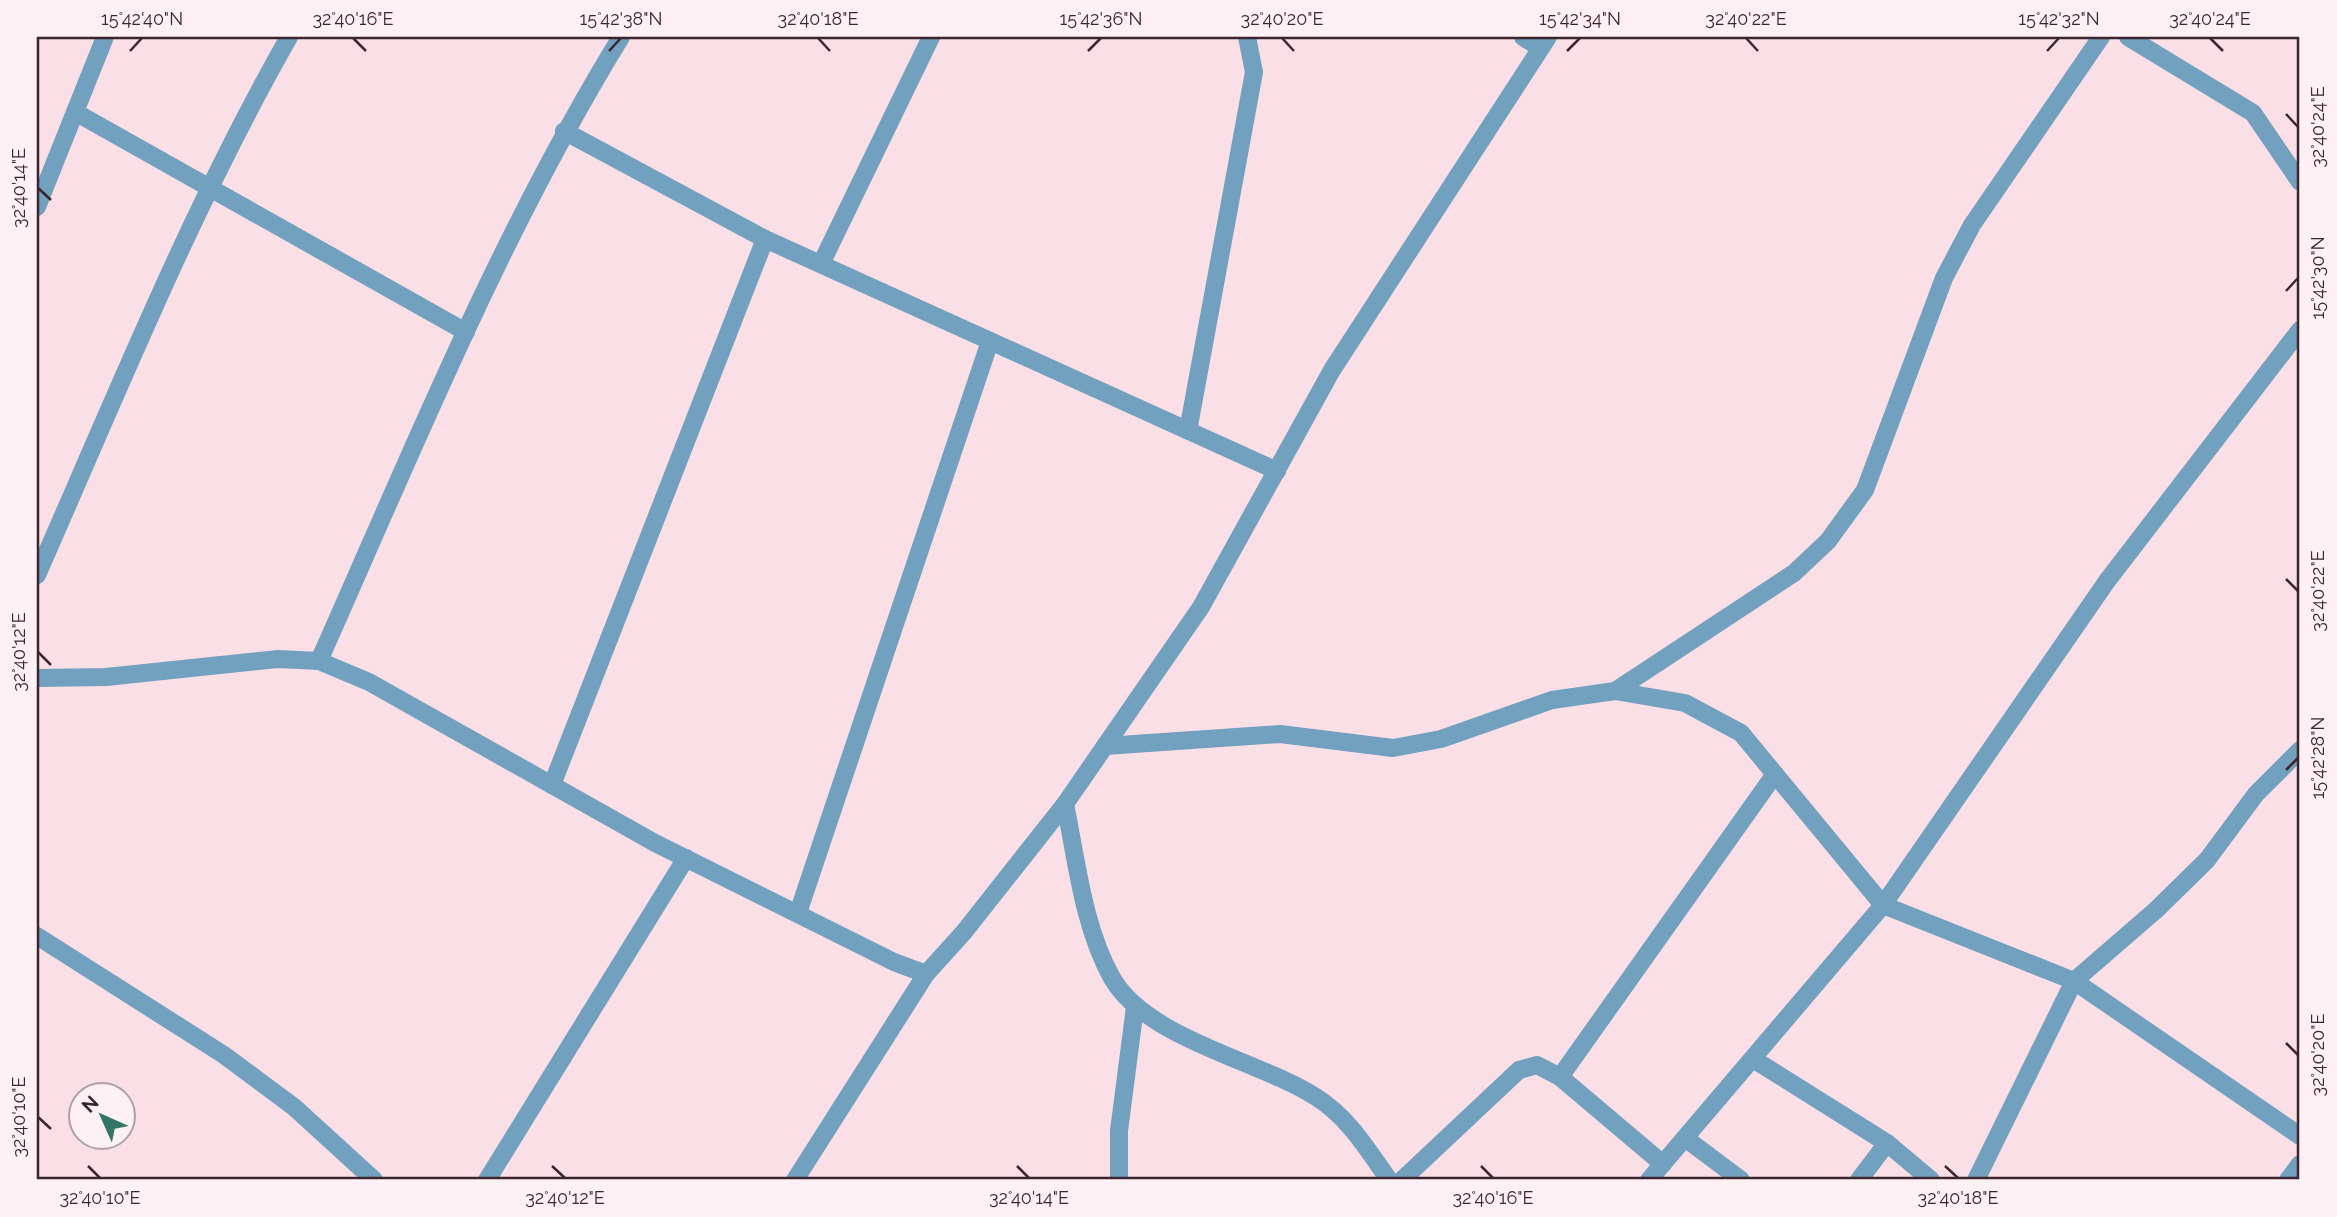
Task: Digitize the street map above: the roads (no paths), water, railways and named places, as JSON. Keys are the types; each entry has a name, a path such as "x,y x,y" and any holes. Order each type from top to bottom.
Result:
{"street":[{"path":"37,207 40,187 75,112 105,37"},
{"path":"37,575 210,188 245,114 289,37"},
{"path":"319,661 466,332 564,131 621,37"},
{"path":"821,264 931,37"},
{"path":"1188,430 1254,72 1247,37"},
{"path":"794,1180 926,974 964,932 1065,804 1201,607 1332,370 1544,42 1523,37"},
{"path":"1615,691 1794,573 1828,541 1865,490 1944,278 1972,225 2101,37"},
{"path":"2128,37 2253,113 2300,182"},
{"path":"75,112 466,332"},
{"path":"564,131 765,239 1277,471"},
{"path":"552,785 765,239"},
{"path":"1648,1180 1883,905 2108,581 2300,330"},
{"path":"798,913 990,341"},
{"path":"37,678 106,677 278,659 319,661 369,682 686,858 894,962 926,974"},
{"path":"1105,746 1280,734 1393,748 1441,738 1552,699 1615,691 1685,703 1741,733 1883,905 2074,981 2300,1136"},
{"path":"1976,1180 2074,981 2156,910 2207,860 2256,794 2300,750"},
{"path":"1560,1077 1775,774"},
{"path":"1065,804 1094,940 1113,980 1135,1007 1167,1027 1315,1097 1350,1124 1389,1180"},
{"path":"487,1180 686,858"},
{"path":"37,936 234,1063 294,1107 374,1180"},
{"path":"1119,1180 1119,1131 1135,1007"},
{"path":"1753,1059 1887,1143 1931,1180"},
{"path":"1402,1180 1519,1070 1537,1065 1560,1077 1663,1164"},
{"path":"1685,1139 1741,1180"},
{"path":"1859,1180 1887,1143"},
{"path":"2288,1180 2300,1164"}]}
